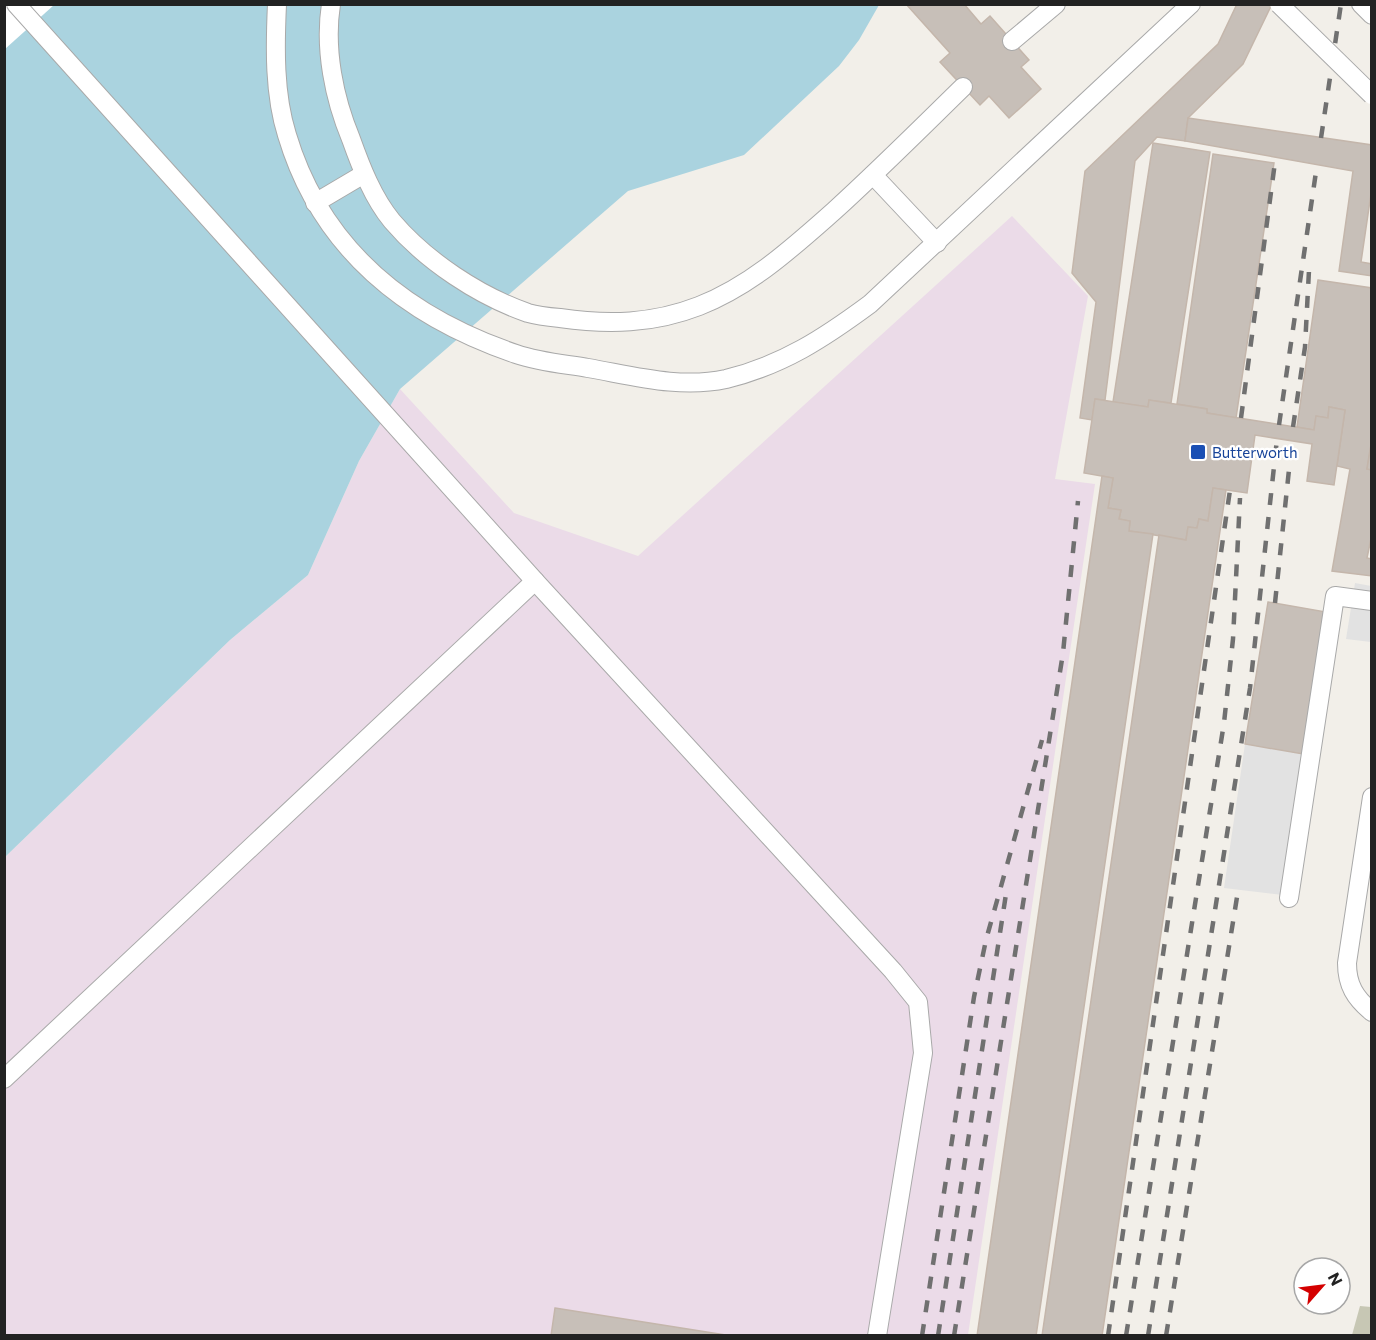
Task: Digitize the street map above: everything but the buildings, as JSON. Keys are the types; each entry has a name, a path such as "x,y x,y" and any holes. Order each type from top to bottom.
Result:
{"lane":[{"path":"278,4 276,72 286,135 315,203 346,247 399,297 441,323 518,355 677,384 724,379 766,367 825,337 870,304 1191,4"},
{"path":"332,4 330,64 342,118 364,174 391,220 434,260 482,291 529,313 594,323 647,322 699,306 749,281 791,250 873,175 963,87"},
{"path":"1012,41 1056,4"},
{"path":"1279,4 1371,95"},
{"path":"1361,4 1371,15"},
{"path":"19,8 520,565 893,971 918,1002 922,1053 877,1335"},
{"path":"315,203 364,174"},
{"path":"873,175 937,243"},
{"path":"5,1078 535,580"},
{"path":"1289,898 1335,596 1371,601"},
{"path":"1371,797 1347,963 1347,979 1353,993 1371,1012"}],"shaded area":[{"path":"1012,216 1088,296 1055,479 1095,484 968,1335 5,1336 5,857 230,640 308,575 359,461 400,389 514,513 638,556"},
{"path":"1355,583 1371,586 1371,642 1346,639"},
{"path":"1245,744 1303,754 1283,895 1224,888"},
{"path":"1360,1306 1371,1307 1371,1335 1352,1335"}],"water":[{"path":"54,4 879,5 859,40 839,66 744,155 628,191 400,389 359,461 308,575 230,640 5,857 4,49"}],"pier":[{"path":"5,5 54,5 5,49"}],"railway":[{"path":"1321,138 1341,4"},
{"path":"1241,418 1275,162"},
{"path":"1279,425 1317,165"},
{"path":"1293,427 1305,347 1309,270"},
{"path":"1148,1336 1250,688 1277,439"},
{"path":"1275,603 1292,441"},
{"path":"1108,1336 1230,490"},
{"path":"1126,1336 1224,723 1233,639 1240,498"},
{"path":"954,1336 1063,653 1078,501"},
{"path":"922,1336 974,997 986,940 1042,740"},
{"path":"1166,1336 1238,891"},
{"path":"938,1336 1006,894"}],"place":[{"name":"Butterworth","path":"1198,452"}]}
